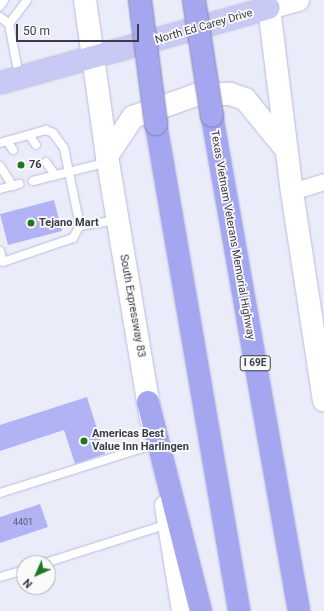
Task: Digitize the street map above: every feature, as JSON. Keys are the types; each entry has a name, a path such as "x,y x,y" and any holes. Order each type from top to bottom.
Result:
{"highway":[{"path":"140,0 156,124 239,611"},
{"name":"Texas Vietnam Veterans Memorial Highway","path":"194,0 212,116 299,611"},
{"path":"148,402 201,611"}],"main road":[{"name":"South Expressway 83","path":"85,0 107,159 183,611"},
{"path":"298,0 268,4 292,192 324,401"},
{"name":"North Ed Carey Drive","path":"10,81 93,60 268,4"},
{"path":"107,159 133,117 196,95 230,94 244,99 286,149"}],"street":[{"path":"292,192 324,182"}],"lane":[{"path":"0,6 4,0"},
{"path":"10,81 9,24 27,0"},
{"path":"0,16 9,24"},
{"path":"0,251 2,264 72,238 80,226 64,148 53,133 46,130 4,142"},
{"path":"29,135 36,145"},
{"path":"4,142 13,150"},
{"path":"33,181 69,172 107,159"},
{"path":"46,162 55,175"},
{"path":"0,166 16,185 0,189"},
{"path":"80,226 118,220"},
{"path":"0,493 155,444"},
{"path":"56,560 168,524"},
{"path":"0,577 16,572"}],"building":[{"name":"Tejano Mart","path":"54,200 62,231 8,245 0,214"},
{"name":"Americas Best Value Inn Harlingen","path":"87,397 105,454 75,464 64,430 0,451 0,425"},
{"path":"40,504 48,527 0,543 0,517"}],"place":[{"name":"76","path":"21,165"},
{"name":"Tejano Mart","path":"31,223"},
{"name":"Americas Best Value Inn Harlingen","path":"84,441"}]}
